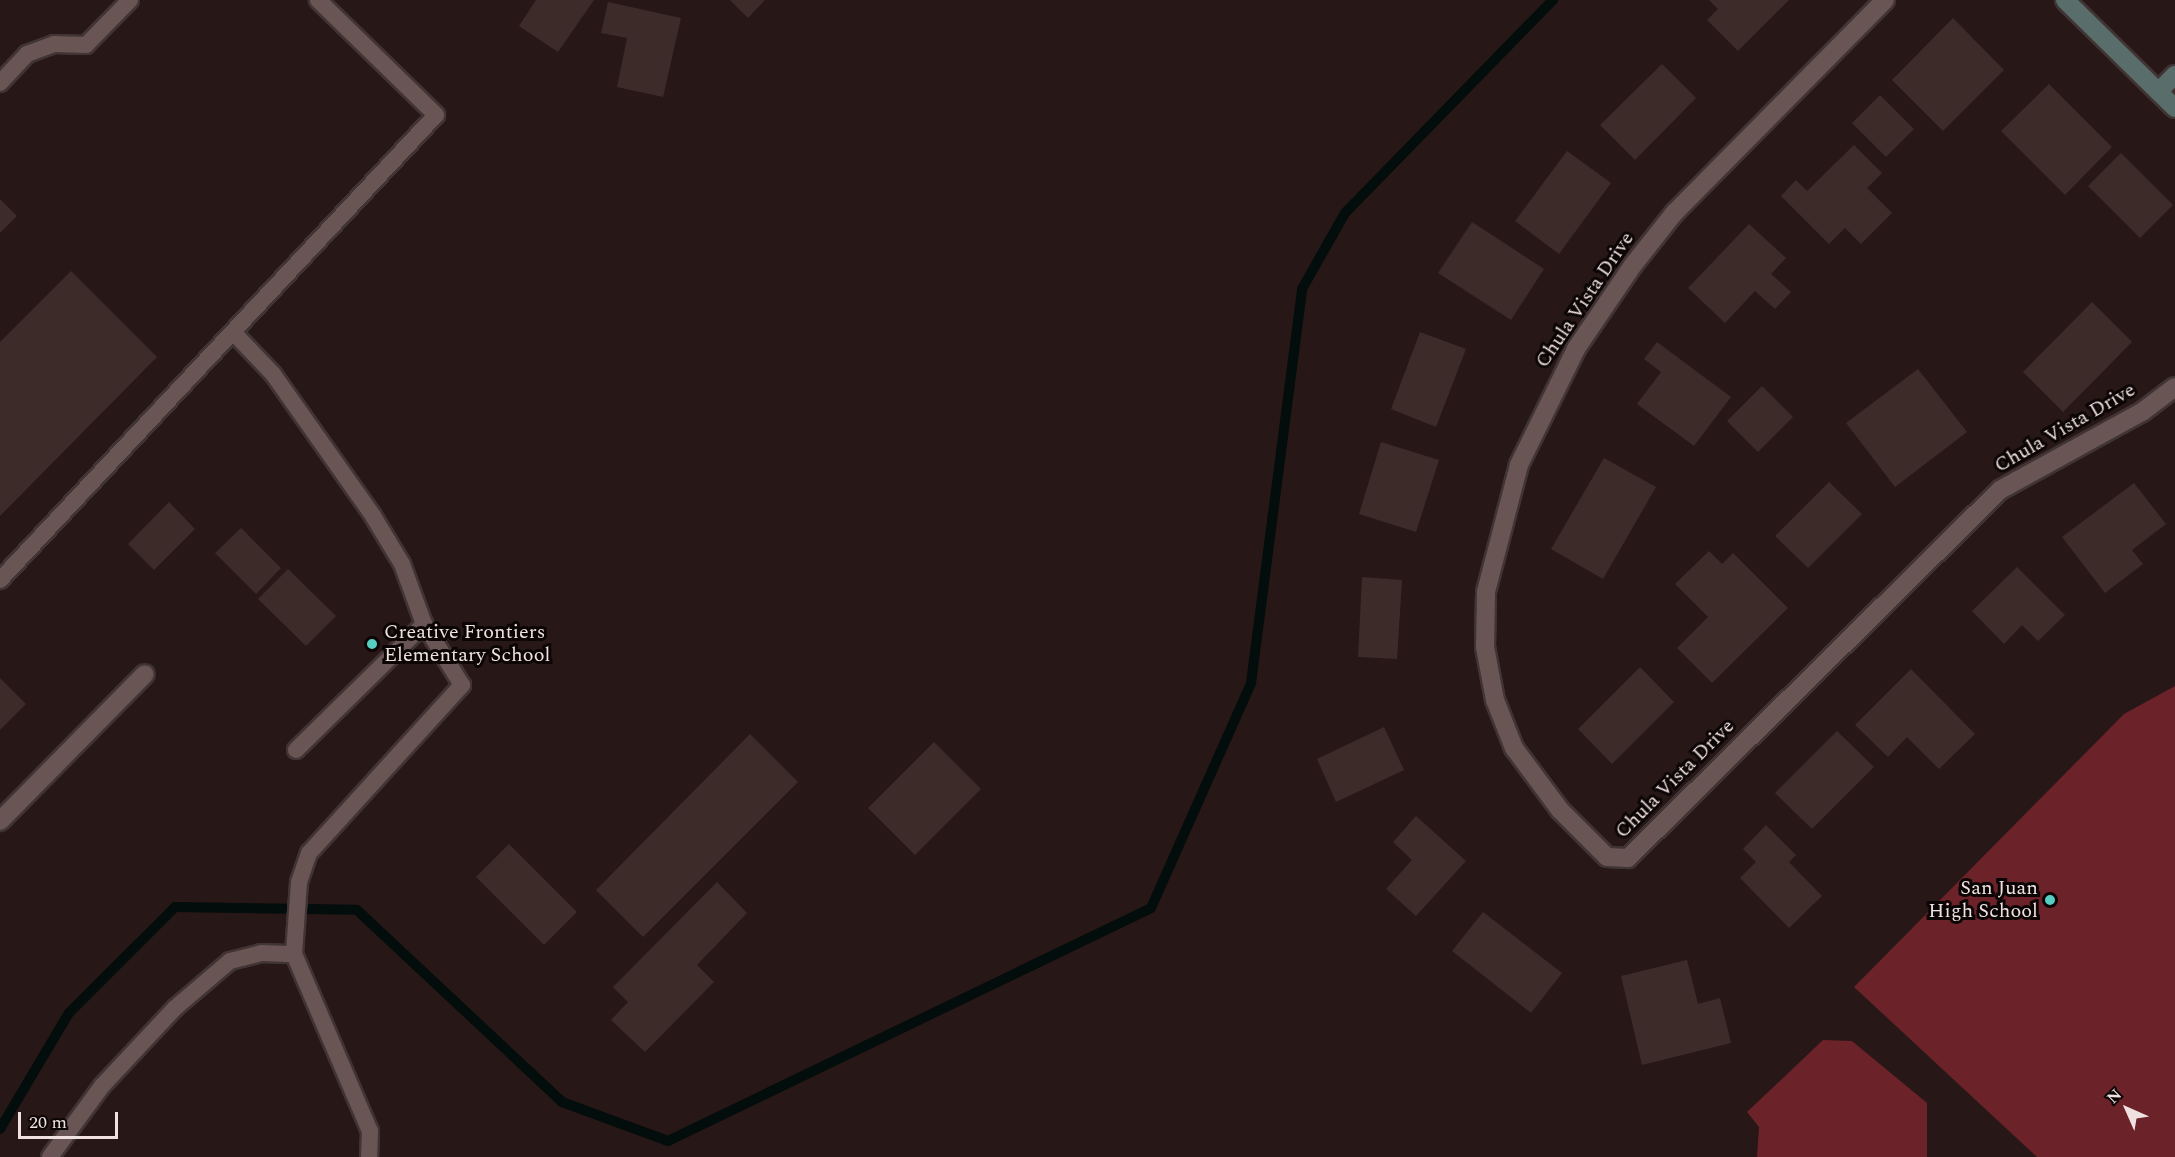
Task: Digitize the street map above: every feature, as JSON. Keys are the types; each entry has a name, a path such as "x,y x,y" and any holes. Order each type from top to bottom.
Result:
{"street":[{"name":"Chula Vista Drive","path":"1885,0 1675,212 1633,265 1576,349 1520,465 1486,592 1485,647 1495,700 1514,748 1560,810 1607,857 1628,858 2000,490 2142,412 2175,387"},
{"path":"2065,0 2175,108"},
{"path":"2159,91 2175,75"},
{"path":"0,821 145,674"}],"lane":[{"path":"0,82 27,54 54,44 86,45 130,0"},
{"path":"0,580 436,115 318,0"},
{"path":"233,332 273,374 373,516 402,564 424,624 462,685 309,854 299,886 294,954 370,1131 369,1157"},
{"path":"296,750 424,624"},
{"path":"50,1157 102,1086 175,1008 230,961 261,953 294,954"}],"shaded area":[{"name":"San Juan High School","path":"2175,686 2175,1157 2037,1157 1854,987 2124,714"},
{"path":"1823,1040 1852,1041 1927,1103 1927,1157 1757,1157 1759,1127 1747,1112"}],"building":[{"path":"536,0 594,0 558,52 519,26"},
{"path":"730,0 765,0 748,18"},
{"path":"1709,0 1789,0 1738,51 1707,20 1718,9"},
{"path":"608,2 681,18 663,97 617,87 627,38 601,33"},
{"path":"1953,18 2004,70 1943,131 1892,80"},
{"path":"1662,64 1696,98 1635,160 1600,125"},
{"path":"2049,84 2112,147 2065,195 2001,131"},
{"path":"1880,95 1914,129 1886,157 1852,123"},
{"path":"1854,145 1882,173 1867,188 1892,213 1861,244 1845,228 1829,244 1781,196 1796,180 1807,191"},
{"path":"1567,151 1611,183 1559,254 1515,221"},
{"path":"2121,153 2173,205 2140,238 2088,186"},
{"path":"0,199 17,216 0,233"},
{"path":"1472,222 1544,269 1511,320 1438,273"},
{"path":"1749,224 1786,258 1771,274 1791,292 1775,309 1755,291 1725,323 1688,288"},
{"path":"71,271 157,357 0,516 0,342"},
{"path":"2092,302 2132,342 2063,412 2023,372"},
{"path":"1420,332 1466,349 1436,427 1391,409"},
{"path":"1657,342 1731,397 1694,446 1637,404 1661,372 1644,359"},
{"path":"1918,369 1967,432 1895,487 1846,423"},
{"path":"1762,386 1793,417 1758,452 1727,421"},
{"path":"1381,442 1439,460 1416,532 1359,514"},
{"path":"1604,458 1656,487 1603,579 1551,549"},
{"path":"1829,482 1862,514 1808,568 1775,536"},
{"path":"2134,483 2166,524 2132,550 2143,564 2105,593 2062,537"},
{"path":"169,502 195,529 154,570 128,544"},
{"path":"241,528 281,568 256,594 215,553"},
{"path":"1709,551 1722,564 1733,553 1788,608 1712,683 1677,648 1708,617 1675,584"},
{"path":"2017,567 2065,615 2038,641 2022,625 2004,644 1972,611"},
{"path":"288,569 336,616 306,646 258,599"},
{"path":"1362,577 1402,580 1397,659 1358,657"},
{"path":"1640,667 1674,702 1612,764 1578,729"},
{"path":"1911,669 1975,734 1939,769 1907,737 1888,757 1855,725"},
{"path":"0,678 26,704 0,730"},
{"path":"1384,727 1404,770 1336,802 1317,759"},
{"path":"1837,731 1874,767 1812,829 1775,793"},
{"path":"750,734 798,782 643,937 596,890"},
{"path":"934,742 981,789 915,855 868,808"},
{"path":"1416,816 1466,861 1416,916 1386,889 1412,860 1393,842"},
{"path":"1766,825 1796,855 1789,862 1822,896 1789,928 1740,878 1756,862 1743,849"},
{"path":"509,844 577,912 544,945 476,877"},
{"path":"717,882 747,913 697,965 714,982 645,1052 611,1020 628,1002 613,987"},
{"path":"1483,912 1562,973 1531,1013 1452,951"},
{"path":"1687,960 1698,1004 1720,998 1731,1043 1642,1065 1621,976"}],"waterway":[{"path":"0,1129 69,1013 175,907 357,910 562,1102 668,1141 1151,908 1251,683 1302,289 1345,213 1553,0"}],"place":[{"name":"Creative Frontiers Elementary School","path":"372,644"},
{"name":"San Juan High School","path":"2050,900"}]}
